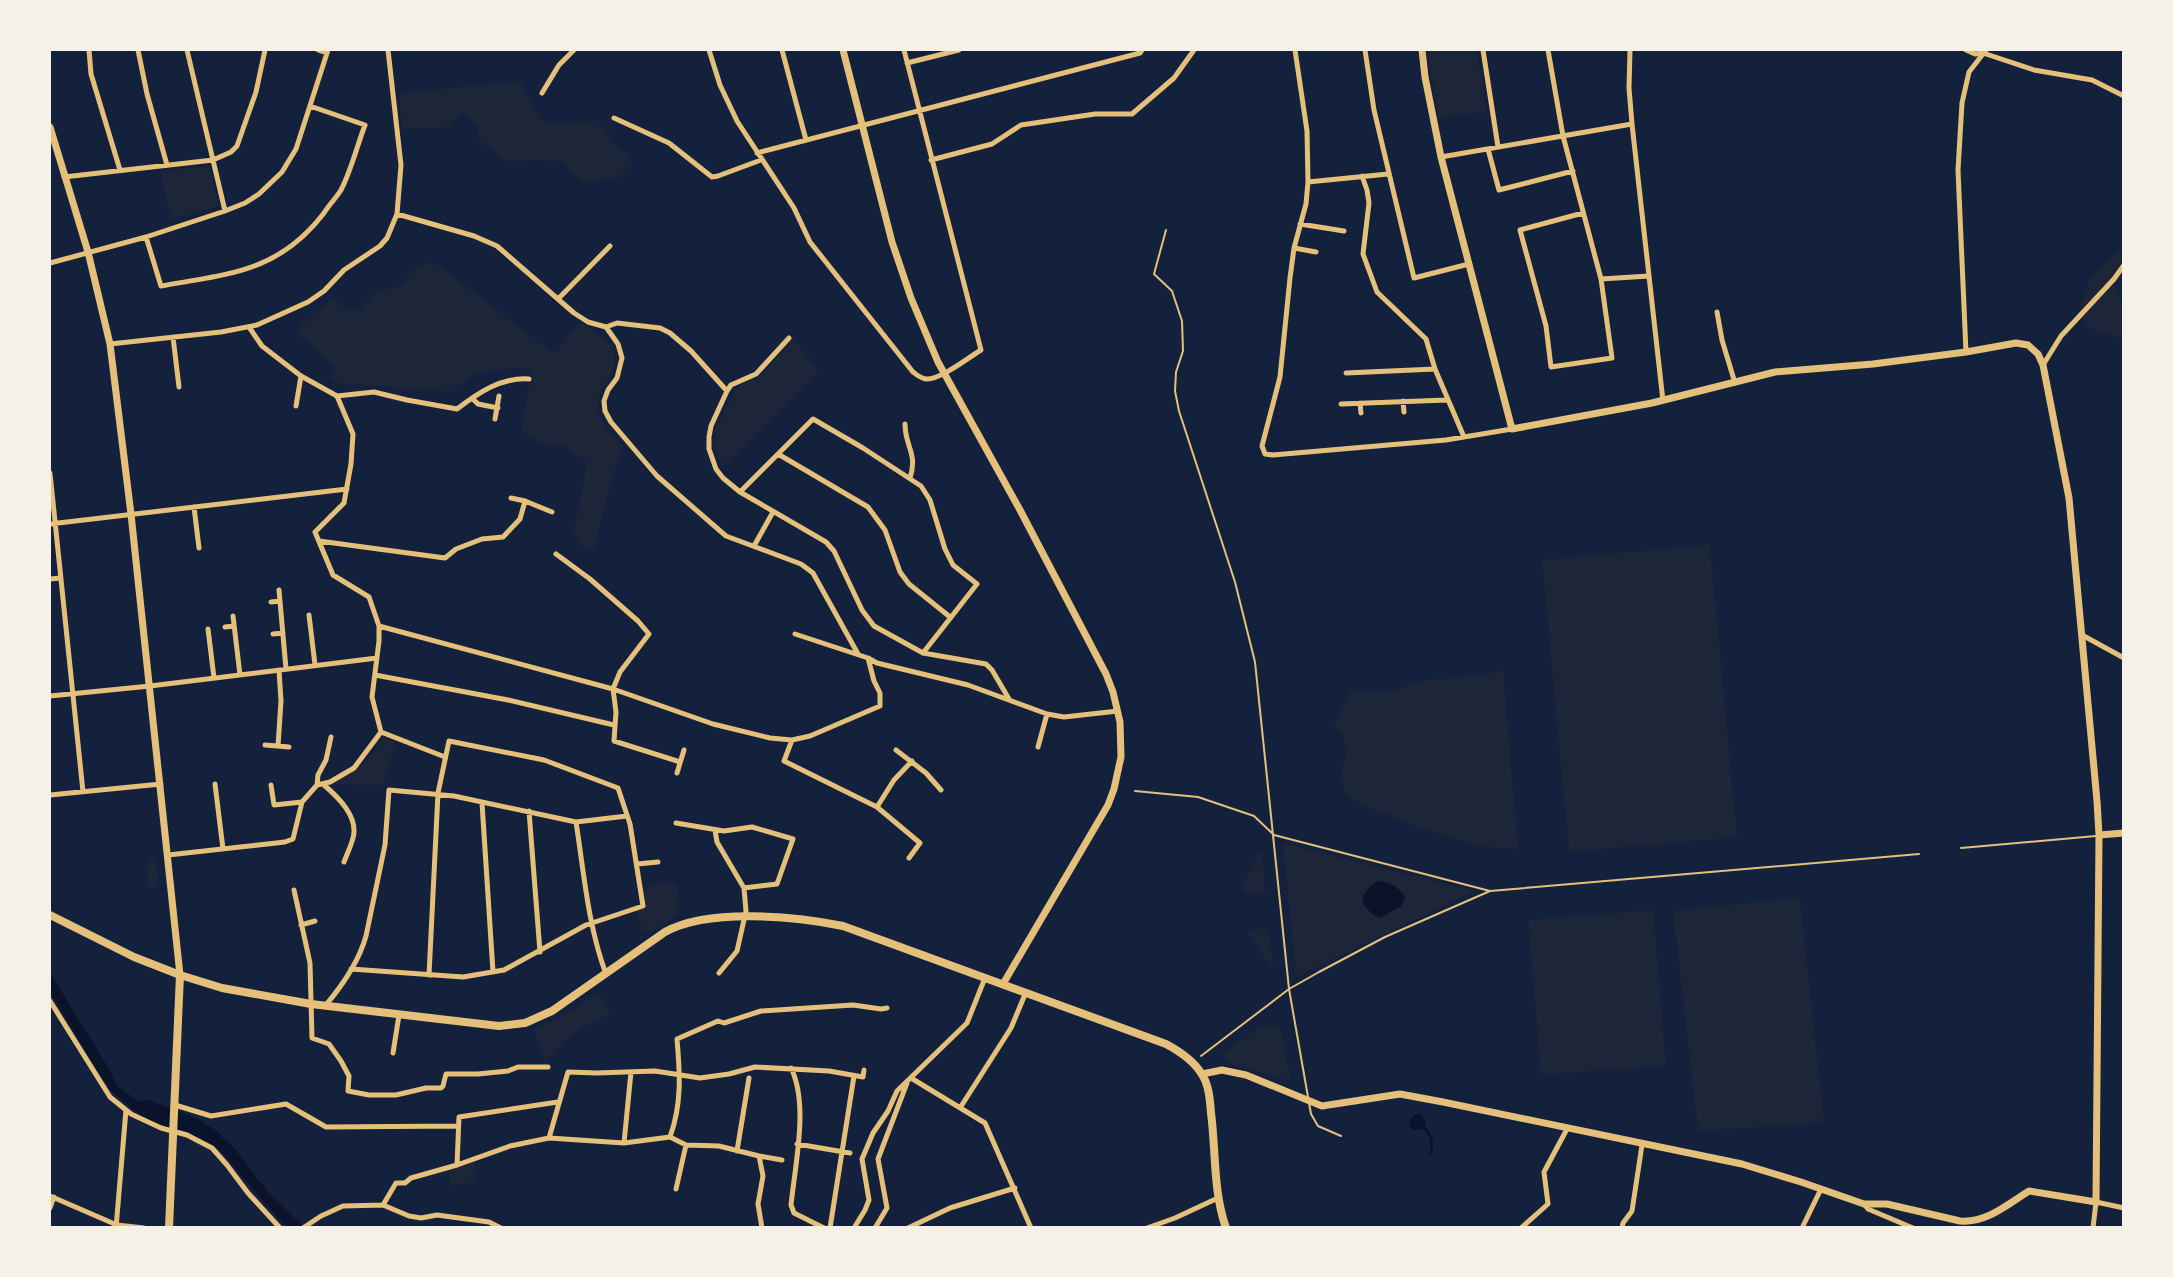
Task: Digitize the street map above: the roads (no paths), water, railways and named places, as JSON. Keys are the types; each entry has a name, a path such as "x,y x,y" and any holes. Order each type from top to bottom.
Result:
{"main road":[{"path":"50,915 134,957 180,975 265,997 488,1026 525,1023 552,1011 678,925 706,918 744,917 809,920 843,926 1166,1044 1185,1056 1202,1074 1209,1093 1215,1139 1218,1198 1226,1227"},
{"path":"169,1227 180,975"}],"street":[{"path":"89,50 91,74 120,170"},
{"path":"138,50 147,94 167,165"},
{"path":"187,50 225,211"},
{"path":"64,177 213,160 231,152 241,138 256,92 265,50"},
{"path":"50,263 146,237 225,211 259,194 282,172 296,148 328,51 318,50"},
{"path":"110,344 249,327 308,302 324,291 344,270 380,246 387,238 397,214 401,165 388,50"},
{"path":"542,93 559,65 574,50"},
{"path":"709,50 720,85 737,121 794,208 810,242 913,372 928,379 944,373 981,350 904,50"},
{"path":"782,50 806,140"},
{"path":"843,50 892,242 911,298 944,373 1020,510 1088,640 1109,683 1118,711 1121,757 1108,805 1003,984"},
{"path":"907,63 959,50"},
{"path":"757,153 1140,53 1142,50"},
{"path":"931,159 992,144 1021,125 1095,114 1132,114 1174,78 1194,50"},
{"path":"1295,50 1307,131 1308,182 1294,248 1280,377 1262,446 1265,454 1464,437 1663,401 1775,372 1873,364 2022,343 2034,350 2043,365 2069,498 2099,836 2096,1202 2093,1227"},
{"path":"1365,50 1374,110 1414,278 1469,264"},
{"path":"1422,50 1441,157 1512,429"},
{"path":"1483,50 1498,147"},
{"path":"1548,50 1563,136 1601,279 1612,358 1551,367 1546,326 1520,230 1583,213"},
{"path":"1630,50 1629,88 1632,124 1663,401"},
{"path":"1966,50 1976,54 1985,51 2034,70 2092,80 2124,96"},
{"path":"1966,352 1958,170 1962,103 1969,72 1985,51"},
{"path":"146,237 161,286 242,271 290,249 312,229 341,190 365,125 310,106"},
{"path":"614,118 669,143 712,177 761,160"},
{"path":"1441,157 1632,124"},
{"path":"50,127 88,252 110,344 161,784 180,975"},
{"path":"1488,149 1499,190 1573,171"},
{"path":"1308,182 1388,174"},
{"path":"1362,176 1370,203 1363,254 1377,292 1426,339 1447,400 1464,437"},
{"path":"397,214 474,236 497,246 588,322 606,327 617,323 641,325 660,328 670,333 691,351 728,391"},
{"path":"1300,224 1344,231"},
{"path":"558,299 610,246"},
{"path":"1294,248 1316,252"},
{"path":"2043,365 2061,336 2114,279 2124,265"},
{"path":"1601,279 1649,276"},
{"path":"1718,312 1722,340 1735,383"},
{"path":"249,327 262,346 301,376 337,396 374,392 457,409 494,385 522,378 529,379"},
{"path":"606,327 618,344 622,358 617,378 608,390 604,401 611,422 657,476 726,536 801,564 813,573 858,654"},
{"path":"173,337 179,387"},
{"path":"789,338 756,374 730,385 711,426 709,449 712,460 723,478 740,492 826,542 834,551 862,610 874,626 923,653 986,664 1009,699"},
{"path":"1404,362 1404,370"},
{"path":"1346,373 1435,369"},
{"path":"1368,372 1368,381"},
{"path":"296,406 301,376"},
{"path":"337,396 353,434 347,489 344,503 315,532 333,575 369,597 379,626 372,697 381,732"},
{"path":"495,419 500,396"},
{"path":"472,398 478,404 498,408"},
{"path":"1341,404 1447,400"},
{"path":"1403,401 1404,412"},
{"path":"1360,403 1361,413"},
{"path":"740,492 813,419 921,486 930,500 945,549 953,565 976,584 923,653"},
{"path":"905,424 914,465 910,478"},
{"path":"778,454 868,507 885,530 900,572 909,584 950,617"},
{"path":"50,473 52,523 61,578 83,792"},
{"path":"52,523 347,489"},
{"path":"511,498 552,512"},
{"path":"319,541 445,558 456,549 482,539 503,537 520,519 525,501"},
{"path":"194,507 199,548"},
{"path":"754,546 773,512"},
{"path":"556,554 590,579 638,621 649,634 620,672 613,688 616,712 614,741 681,762"},
{"path":"50,579 61,578"},
{"path":"279,590 286,669"},
{"path":"271,602 280,601"},
{"path":"309,615 315,665"},
{"path":"233,616 240,675"},
{"path":"225,627 234,626"},
{"path":"379,626 613,688 713,724 770,738 792,740 810,736 880,706 880,693 874,681 868,657"},
{"path":"208,629 214,678"},
{"path":"273,634 283,633"},
{"path":"795,634 868,657 877,663 968,685 1047,714 1065,717 1118,711"},
{"path":"2082,635 2124,658"},
{"path":"50,696 377,658"},
{"path":"278,746 281,701 279,670"},
{"path":"375,675 508,700 614,725"},
{"path":"1038,747 1047,714"},
{"path":"381,732 446,757"},
{"path":"168,855 285,842 293,838 302,802 320,785 354,768 381,732"},
{"path":"331,737 326,760 318,775 320,785 340,799 353,821 354,836 344,862"},
{"path":"792,740 784,761 877,807 920,843 909,858"},
{"path":"351,969 429,975 463,977 504,970 591,922 643,906 627,816 618,788 544,760 449,741 438,793 429,975"},
{"path":"265,745 289,747"},
{"path":"677,773 684,750"},
{"path":"896,750 926,773 941,790"},
{"path":"877,807 894,780 912,761"},
{"path":"50,795 161,784"},
{"path":"215,784 223,849"},
{"path":"271,786 274,805 302,802"},
{"path":"325,1006 362,950 385,845 389,790 438,793 576,822 627,816"},
{"path":"482,803 494,972"},
{"path":"529,812 540,952"},
{"path":"576,822 591,922 606,974"},
{"path":"676,823 724,831 752,827 793,839 777,884 744,888"},
{"path":"715,830 717,842 744,888 746,911 737,951 719,973"},
{"path":"2099,836 2124,833"},
{"path":"637,864 658,862"},
{"path":"294,890 310,963 312,1038 329,1044 341,1061 349,1076 348,1091 369,1095 408,1093 426,1088 441,1088 446,1074 478,1074 508,1071 518,1067 548,1067"},
{"path":"301,925 315,921"},
{"path":"854,1227 865,1210 868,1200 862,1162 873,1133 888,1111 899,1087 967,1023 985,978"},
{"path":"960,1107 1011,1028 1026,992"},
{"path":"50,1001 110,1097 126,1110 161,1128 187,1135 212,1148 248,1193 280,1227"},
{"path":"670,1137 677,1119 680,1075 677,1038 718,1021 724,1023 761,1011 853,1005 887,1008"},
{"path":"50,1016 54,1007"},
{"path":"393,1053 399,1015"},
{"path":"549,1138 568,1072 654,1071 700,1078 729,1074 754,1067 829,1071 863,1077 864,1070"},
{"path":"791,1068 797,1080 801,1110 790,1205 794,1213 824,1227"},
{"path":"1202,1074 1222,1070 1246,1075 1322,1106 1400,1094 1443,1101 1642,1145 1742,1164 1864,1204 1887,1204 1970,1222 1990,1216 2029,1191 2124,1208"},
{"path":"624,1143 631,1072"},
{"path":"830,1227 854,1076"},
{"path":"737,1151 749,1078"},
{"path":"909,1079 985,1123 1031,1227"},
{"path":"875,1227 887,1208 878,1159 909,1079"},
{"path":"457,1165 459,1117 558,1102"},
{"path":"174,1107 211,1116 286,1104 326,1127 458,1126"},
{"path":"116,1226 126,1110"},
{"path":"1521,1227 1548,1204 1544,1172 1568,1129"},
{"path":"383,1205 396,1183 405,1183 411,1178 510,1146 549,1138 624,1143 670,1137 686,1145 719,1146 782,1160"},
{"path":"797,1144 850,1153"},
{"path":"676,1189 686,1145"},
{"path":"1622,1227 1632,1212 1642,1145"},
{"path":"759,1156 763,1176 758,1204 762,1227"},
{"path":"908,1227 950,1208 1015,1188"},
{"path":"1802,1227 1821,1189"},
{"path":"50,1208 52,1197 116,1226 144,1227"},
{"path":"1147,1227 1175,1218 1218,1198"},
{"path":"1864,1204 1868,1209 1913,1227"},
{"path":"306,1226 321,1216 344,1206 383,1205 409,1216 421,1218 437,1215 489,1222 501,1227"}],"lane":[{"path":"1166,230 1154,274 1172,291 1182,321 1183,351 1175,381 1179,411 1235,582 1255,662 1289,989 1311,1114 1318,1126 1341,1136"},
{"path":"1135,791 1198,797 1254,816 1274,835 1490,891"},
{"path":"1961,848 2099,836"},
{"path":"1201,1056 1289,989 1385,937 1490,891 1919,854"}],"waterway":[{"path":"146,1109 194,1127 213,1139"}]}
